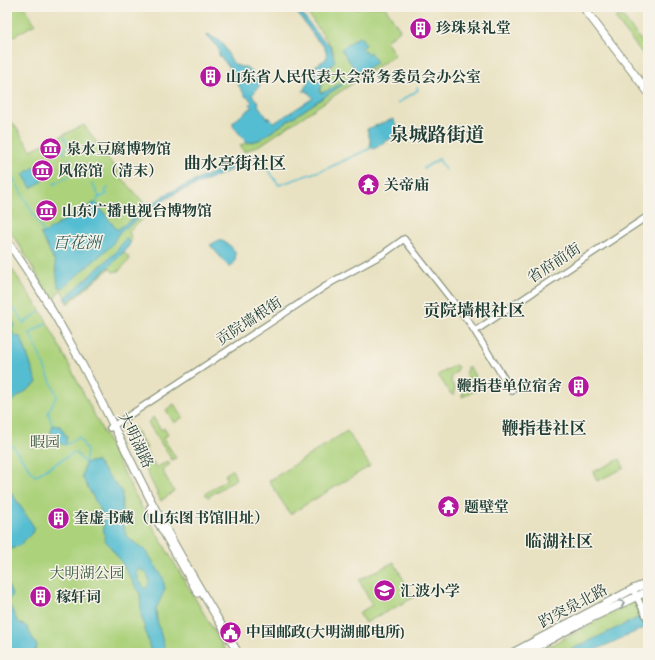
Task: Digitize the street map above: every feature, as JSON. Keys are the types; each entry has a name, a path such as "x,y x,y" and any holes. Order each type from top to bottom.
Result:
{"main road":[{"path":"583,7 648,92"},
{"name":"大明湖路","path":"7,240 58,318 162,530 234,653"},
{"name":"大明湖路","path":"7,247 55,320 167,529 238,653"},
{"name":"趵突泉北路","path":"525,653 636,595 648,583"},
{"name":"趵突泉北路","path":"512,653 636,595 648,591"}],"street":[{"name":"省府前街","path":"475,331 648,216"},
{"name":"贡院墙根街","path":"112,427 332,282 383,254 404,239 475,331"},
{"path":"475,331 512,391"},
{"path":"636,595 648,620"}],"green space":[{"path":"7,7 25,7 35,24 7,40"},
{"path":"303,7 354,7 356,10 361,7 385,7 400,30 386,41 395,55 262,144 244,152 240,145 259,140 323,98 320,80 334,53 331,46"},
{"path":"619,16 623,17 648,50 648,61 615,18"},
{"path":"7,120 13,123 31,150 84,125 123,179 151,211 129,231 131,236 129,237 132,239 128,247 123,251 130,259 119,271 113,272 110,268 68,304 61,289 55,298 50,297 7,227"},
{"name":"大明湖公园","path":"7,262 44,316 142,508 227,653 7,653"},
{"path":"455,365 458,367 457,371 451,376 451,382 455,388 453,395 438,375"},
{"path":"467,367 470,367 481,388 462,397 464,387 470,381 466,373"},
{"path":"174,404 183,417 174,423 166,410"},
{"path":"153,417 161,430 164,428 168,435 163,438 176,458 172,460 148,423"},
{"path":"134,427 147,448 145,450 156,468 168,461 170,464 162,470 174,491 161,501 127,431"},
{"path":"347,431 370,466 290,514 269,481"},
{"path":"620,459 624,468 597,481 593,472"},
{"path":"232,469 236,479 208,497 205,494 227,479 225,475"},
{"path":"394,562 413,598 365,623 359,613 372,605 359,580"},
{"path":"648,594 648,623 586,653 537,653"}],"water":[{"path":"293,7 297,7 319,36 331,46 335,62 319,78 322,85 319,91 320,93 334,87 357,73 341,49 360,36 366,45 362,48 367,54 370,52 377,62 259,140 247,143 233,126 233,122 252,107 250,104 252,102 248,97 246,97 230,72 229,67 219,55 218,48 207,36 208,34 221,42 233,63 241,67 246,67 254,74 260,85 252,95 259,103 258,105 268,119 269,117 274,123 313,98 307,91 303,91 311,77 318,70 315,66 326,59 326,51 322,44 317,40"},
{"path":"393,119 398,129 394,132 396,135 374,149 370,146 371,143 367,129"},
{"name":"百花洲","path":"228,166 231,170 174,194 150,209 118,234 112,245 64,287 61,288 58,286 55,262 40,233 42,234 94,203 98,205 117,230 166,194"},
{"path":"35,167 43,181 31,188 23,174"},
{"path":"126,238 130,243 120,256 67,302 64,299 115,253"},
{"path":"219,240 228,244 234,251 234,264 230,268 210,245"},
{"path":"7,313 15,325 11,330 15,336 21,337 37,383 8,404 7,411"},
{"path":"52,425 60,426 67,437 65,445 58,443 51,432"},
{"path":"96,461 122,492 122,521 127,537 147,552 163,578 165,589 156,609 157,620 166,653 151,653 141,614 140,594 120,560 105,540 101,511 82,477 85,463","holes":["139,569 146,572 149,581 145,589 138,579 137,571"]},
{"path":"7,486 34,527 34,531 20,545 7,551"},
{"path":"7,583 12,595 8,602 18,622 26,626 37,646 34,653 7,653"},
{"path":"648,613 648,626 589,653 564,653"}],"waterway":[{"path":"398,103 418,90 417,87"},
{"path":"64,137 69,146 63,150 65,154"},
{"path":"257,154 279,185 328,168 371,148"},
{"path":"228,169 257,154"},
{"path":"68,159 75,171"},
{"path":"424,168 439,159 445,170"},
{"path":"7,167 44,233"},
{"path":"54,184 73,174"},
{"path":"92,183 99,196 96,204"},
{"path":"99,198 107,194 105,191 108,188"},
{"path":"14,308 24,323 40,311"},
{"path":"46,323 30,333 57,396 48,412 52,424"},
{"path":"65,445 79,437 87,451 85,463"},
{"path":"7,446 12,445 35,476 75,452 85,463"}],"place":[{"name":"珍珠泉礼堂","path":"420,28"},
{"name":"山东省人民代表大会常务委员会办公室","path":"210,77"},
{"name":"泉水豆腐博物馆","path":"51,149"},
{"name":"风俗馆（清末）","path":"42,171"},
{"name":"关帝庙","path":"368,185"},
{"name":"山东广播电视台博物馆","path":"47,211"},
{"name":"鞭指巷单位宿舍","path":"578,386"},
{"name":"题壁堂","path":"448,507"},
{"name":"奎虚书藏（山东图书馆旧址）","path":"59,518"},
{"name":"汇波小学","path":"385,591"},
{"name":"稼轩词","path":"41,597"},
{"name":"中国邮政(大明湖邮电所)","path":"231,632"}],"district":[{"name":"泉城路街道","path":"437,134"},
{"name":"曲水亭街社区","path":"235,163"},
{"name":"贡院墙根社区","path":"474,310"},
{"name":"鞭指巷社区","path":"544,428"},
{"name":"临湖社区","path":"559,541"}],"park label":[{"name":"暇园","path":"45,442"}]}
